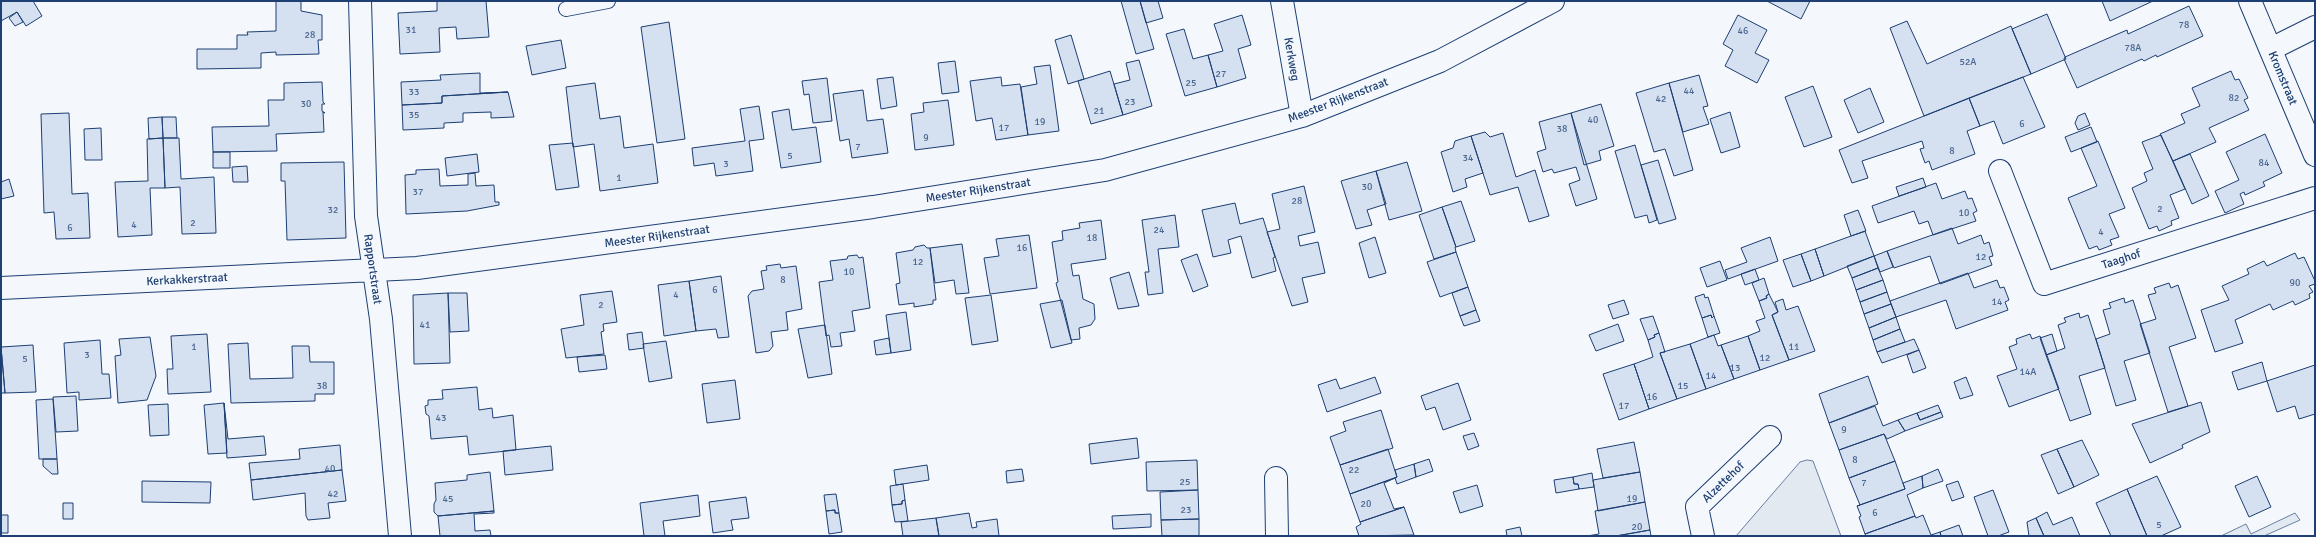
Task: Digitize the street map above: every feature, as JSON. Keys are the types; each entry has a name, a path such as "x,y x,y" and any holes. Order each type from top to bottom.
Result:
{"street":[{"name":"Rapportstraat","path":"360,1 366,216 380,319 400,536"},
{"name":"Kerkweg","path":"1282,1 1302,116"},
{"name":"Meester Rijkenstraat","path":"374,271 425,267 865,208 1105,170 1302,116 1440,61 1553,1"},
{"name":"Kromstraat","path":"2250,1 2315,155"},
{"path":"2271,49 2315,27"},
{"name":"Taaghof","path":"2000,171 2044,284 2315,198"},
{"name":"Kerkakkerstraat","path":"1,288 374,271"},
{"name":"Alzettehof","path":"1703,536 1697,507 1770,437"},
{"path":"1276,478 1277,536"}],"lane":[{"path":"566,9 608,1"}],"shaded area":[{"path":"1807,460 1813,461 1841,536 1736,536 1800,462"},
{"path":"2295,513 2300,520 2264,536 2221,536 2246,524 2251,534"}],"building":[{"path":"1,1 33,1 42,16 26,26 17,12 1,21"},
{"path":"276,1 301,1 301,11 322,15 322,40 318,40 319,54 276,55 276,52 261,53 261,68 197,69 197,49 237,49 237,35 248,35 247,32 276,31"},
{"path":"437,1 486,1 489,37 457,39 456,27 439,28 440,52 400,54 398,13 437,11"},
{"path":"1121,1 1140,1 1154,49 1136,54"},
{"path":"1140,1 1158,1 1163,18 1146,23"},
{"path":"1767,1 1810,1 1801,19"},
{"path":"2102,1 2153,1 2110,21"},
{"path":"2189,6 2203,36 2157,57 2156,55 2144,61 2142,59 2077,88 2064,59 2065,57 2127,30 2128,34"},
{"path":"17,12 23,22 15,26 9,18"},
{"path":"2047,14 2066,59 2031,74 2012,29"},
{"path":"1242,15 1251,45 1238,49 1246,78 1217,87 1208,55 1223,51 1214,24"},
{"path":"1738,15 1767,30 1755,53 1769,60 1757,83 1725,66 1733,50 1723,44"},
{"path":"1907,21 1927,64 2011,26 2031,74 1924,116 1890,28"},
{"path":"669,22 685,139 657,143 641,27"},
{"path":"1184,29 1193,59 1208,55 1217,87 1185,96 1166,34"},
{"path":"1071,35 1084,79 1068,84 1055,40"},
{"path":"561,40 566,68 532,75 526,46"},
{"path":"1139,60 1152,106 1123,115 1114,84 1130,80 1126,63"},
{"path":"955,61 959,92 942,94 938,63"},
{"path":"1050,65 1059,131 1028,135 1021,87 1037,84 1034,67"},
{"path":"1110,71 1123,115 1091,124 1078,81"},
{"path":"2231,71 2235,80 2239,79 2248,98 2244,100 2249,110 2209,128 2216,142 2173,161 2160,134 2185,123 2181,114 2200,106 2192,88"},
{"path":"480,73 480,93 508,92 442,96 442,103 402,105 401,82 441,80 440,75"},
{"path":"1699,75 1708,106 1703,107 1709,124 1683,132 1669,83"},
{"path":"893,77 897,106 881,109 877,79"},
{"path":"1001,77 1002,86 1020,84 1028,135 996,140 992,118 976,121 970,81"},
{"path":"2023,77 2045,127 2003,144 1994,121 1980,126 1969,98"},
{"path":"827,78 832,121 813,123 809,94 804,95 802,81"},
{"path":"322,82 323,102 325,104 322,104 322,111 325,113 323,112 324,132 276,134 277,151 213,152 212,127 269,126 268,100 284,100 284,83"},
{"path":"595,83 600,119 620,116 624,148 653,144 658,183 600,191 594,144 573,147 566,87"},
{"path":"1669,83 1693,170 1674,176 1665,149 1654,152 1636,93"},
{"path":"1813,86 1832,137 1804,147 1785,97"},
{"path":"1870,88 1884,122 1858,133 1844,100"},
{"path":"863,90 867,121 883,119 888,153 852,158 849,139 840,141 833,94"},
{"path":"508,92 514,117 491,118 491,112 463,113 463,122 444,123 444,128 403,130 402,105 442,103 442,96"},
{"path":"1969,98 1980,126 1967,131 1975,154 1932,170 1929,161 1925,163 1920,149 1924,148 1922,141 1862,161 1868,178 1852,183 1839,150"},
{"path":"948,100 954,145 915,150 911,114 924,112 923,103"},
{"path":"1601,104 1614,146 1599,151 1601,160 1584,165 1571,113"},
{"path":"759,106 764,139 749,141 753,171 716,176 714,163 694,166 692,148 745,141 740,109"},
{"path":"789,109 792,130 816,127 821,162 781,168 772,112"},
{"path":"1730,112 1740,147 1721,153 1710,119"},
{"path":"69,113 72,194 88,193 90,238 56,239 54,212 44,213 41,114"},
{"path":"1571,113 1597,199 1576,206 1569,184 1580,180 1576,167 1554,173 1552,169 1543,172 1537,152 1546,149 1539,122"},
{"path":"2085,113 2090,125 2078,130 2075,123 2078,116"},
{"path":"162,117 176,117 177,138 163,138"},
{"path":"162,117 163,138 149,139 148,118"},
{"path":"2091,127 2097,142 2071,152 2065,137"},
{"path":"101,128 102,160 85,160 84,129"},
{"path":"1485,132 1490,137 1503,133 1516,177 1535,170 1549,216 1529,222 1518,187 1490,195 1471,136"},
{"path":"2265,134 2282,173 2263,182 2265,186 2245,195 2244,192 2240,194 2244,204 2225,213 2215,191 2239,180 2226,152"},
{"path":"2161,135 2185,189 2170,195 2179,218 2171,221 2172,225 2159,231 2157,226 2149,229 2132,188 2147,181 2144,173 2153,169 2142,142"},
{"path":"1471,136 1483,173 1465,179 1467,187 1453,192 1441,152 1453,148 1455,141"},
{"path":"163,138 179,138 181,179 214,177 216,233 182,234 180,187 165,188"},
{"path":"163,138 165,188 150,188 152,235 118,237 115,182 148,181 147,139"},
{"path":"2098,141 2125,208 2109,214 2119,237 2110,240 2112,245 2099,250 2097,246 2089,249 2068,198 2097,186 2081,148"},
{"path":"573,143 579,187 556,190 549,145"},
{"path":"1635,145 1657,220 1649,223 1647,215 1635,218 1615,151"},
{"path":"213,152 230,152 230,168 213,168"},
{"path":"477,154 479,172 447,176 445,158"},
{"path":"2190,154 2209,196 2192,204 2173,161"},
{"path":"1658,160 1676,219 1659,224 1641,165"},
{"path":"344,162 346,238 287,240 285,181 281,181 281,163"},
{"path":"1407,162 1422,211 1389,220 1376,171"},
{"path":"247,166 248,182 233,182 232,167"},
{"path":"439,169 440,186 468,185 468,174 475,173 476,186 494,185 495,202 499,202 499,205 467,211 406,214 405,175 416,174 416,170"},
{"path":"1376,171 1386,204 1367,210 1372,225 1356,229 1341,181"},
{"path":"1923,178 1926,187 1899,196 1896,187"},
{"path":"9,179 14,196 1,199 1,182"},
{"path":"1936,183 1942,199 1965,191 1968,199 1972,198 1977,211 1973,213 1976,221 1933,235 1928,221 1919,224 1914,211 1878,223 1872,206"},
{"path":"1304,186 1315,232 1298,236 1300,246 1318,242 1325,273 1302,278 1308,302 1292,306 1267,232 1280,229 1272,194"},
{"path":"1461,201 1475,241 1456,247 1442,207"},
{"path":"1235,203 1240,224 1263,218 1275,257 1273,258 1276,271 1252,278 1241,236 1228,240 1231,253 1213,257 1202,210"},
{"path":"1442,207 1456,247 1456,252 1434,259 1419,215"},
{"path":"1858,210 1866,231 1851,236 1844,215"},
{"path":"1175,215 1179,247 1158,249 1163,293 1148,295 1145,272 1149,272 1142,220"},
{"path":"1101,220 1106,259 1071,264 1073,276 1079,275 1083,299 1094,304 1095,319 1091,325 1079,328 1080,339 1071,340 1056,283 1058,282 1052,242 1063,240 1062,231 1080,228 1079,223"},
{"path":"1952,228 1958,244 1981,235 1984,244 1989,242 1993,256 1989,257 1992,265 1940,284 1930,256 1894,268 1887,251"},
{"path":"1865,231 1874,256 1824,276 1815,249"},
{"path":"1029,235 1037,288 990,294 984,258 999,256 996,239"},
{"path":"1375,237 1386,273 1369,278 1359,243"},
{"path":"1770,237 1778,261 1728,279 1725,270 1747,262 1741,248"},
{"path":"962,244 969,293 956,294 954,280 935,283 930,248"},
{"path":"924,245 927,248 930,248 936,300 933,300 933,304 914,307 914,303 899,305 896,284 900,283 896,253 913,250 915,247"},
{"path":"1815,249 1824,276 1811,281 1801,254"},
{"path":"1887,251 1893,267 1880,272 1874,256"},
{"path":"1456,252 1468,287 1440,297 1427,262"},
{"path":"2295,253 2298,259 2304,257 2315,281 2315,284 2309,286 2313,292 2309,294 2310,298 2295,305 2293,301 2273,310 2270,304 2235,320 2243,343 2215,352 2201,310 2229,300 2222,286 2249,274 2247,269 2264,261 2267,266"},
{"path":"1197,254 1208,286 1193,292 1181,260"},
{"path":"1801,254 1811,281 1793,287 1783,260"},
{"path":"857,255 859,258 863,257 870,308 852,311 855,331 840,333 842,346 831,347 829,335 826,336 819,282 833,280 830,261 847,259 848,256"},
{"path":"1874,256 1878,268 1852,278 1847,266"},
{"path":"1720,261 1727,280 1707,287 1700,268"},
{"path":"780,264 781,268 796,266 802,309 786,312 788,330 771,332 773,346 769,351 756,353 748,296 752,291 764,289 761,271 767,270 766,266"},
{"path":"1878,268 1883,280 1856,290 1852,278"},
{"path":"1755,269 1759,280 1745,285 1741,274"},
{"path":"1129,272 1139,306 1118,309 1110,278"},
{"path":"1968,273 1974,288 1997,280 2000,288 2004,287 2009,300 2005,302 2008,310 1956,329 1946,300 1896,317 1890,301"},
{"path":"721,276 729,337 718,338 716,329 696,331 689,281"},
{"path":"1764,278 1769,294 1766,296 1767,298 1759,301 1752,283"},
{"path":"1883,280 1887,292 1860,302 1856,290"},
{"path":"689,281 696,331 664,336 658,285"},
{"path":"2169,283 2171,288 2178,285 2196,338 2169,347 2188,406 2168,412 2140,324 2156,319 2148,295 2156,293 2154,288"},
{"path":"1468,287 1476,310 1460,316 1452,293"},
{"path":"612,291 617,322 603,324 604,331 601,332 604,354 566,358 561,329 584,325 580,295"},
{"path":"1887,292 1891,304 1864,314 1860,302"},
{"path":"448,293 450,363 414,364 413,295"},
{"path":"448,293 467,293 469,331 450,332"},
{"path":"1704,294 1705,298 1708,297 1714,316 1712,318 1711,315 1702,318 1696,301 1695,297"},
{"path":"1769,294 1778,312 1772,315 1789,360 1760,370 1748,336 1760,331 1756,321 1765,318 1759,301 1767,298 1766,296"},
{"path":"991,295 998,341 972,345 965,298"},
{"path":"2124,298 2125,303 2133,300 2150,353 2124,361 2136,400 2116,406 2096,339 2110,334 2103,310 2111,308 2109,303"},
{"path":"1783,299 1786,310 1798,306 1815,351 1789,360 1772,315 1778,312 1775,302"},
{"path":"1062,300 1072,343 1051,348 1040,304"},
{"path":"1624,300 1629,314 1613,319 1608,305"},
{"path":"1891,304 1896,317 1869,328 1864,314"},
{"path":"1476,310 1480,321 1464,326 1460,316"},
{"path":"906,312 911,350 891,353 886,315"},
{"path":"2079,313 2080,318 2088,315 2105,368 2079,376 2091,414 2070,421 2046,355 2065,348 2058,325 2066,322 2064,318"},
{"path":"1711,315 1712,318 1714,316 1720,333 1708,337 1702,318"},
{"path":"1653,316 1659,333 1654,335 1655,337 1648,340 1640,319"},
{"path":"1896,317 1900,329 1873,340 1869,328"},
{"path":"1618,324 1624,341 1596,351 1589,335"},
{"path":"825,325 832,374 808,378 798,329"},
{"path":"1900,329 1905,342 1877,352 1873,340"},
{"path":"642,332 644,348 629,350 627,334"},
{"path":"1659,333 1665,352 1660,353 1677,399 1649,409 1634,364 1653,357 1648,340 1655,337 1654,335"},
{"path":"207,334 211,392 168,394 167,369 173,369 171,336"},
{"path":"2030,334 2032,339 2040,336 2059,389 2009,407 1997,376 2017,369 2009,347 2017,344 2016,339"},
{"path":"2052,334 2057,351 2046,355 2040,338"},
{"path":"1714,335 1718,346 1721,345 1734,379 1706,389 1690,344"},
{"path":"1748,336 1760,370 1734,379 1721,345"},
{"path":"150,337 156,376 147,400 118,403 115,356 121,355 119,339"},
{"path":"889,338 891,353 876,355 874,341"},
{"path":"1914,339 1919,350 1882,363 1877,352"},
{"path":"100,340 102,374 109,374 111,398 79,400 79,392 67,393 64,343"},
{"path":"666,341 672,378 649,382 643,344"},
{"path":"248,343 250,379 293,378 292,346 309,346 310,362 334,362 334,394 315,394 315,401 231,403 228,344"},
{"path":"1690,344 1706,389 1677,399 1660,353"},
{"path":"33,345 36,392 5,393 1,347"},
{"path":"1,347 5,393 1,393"},
{"path":"1919,350 1926,368 1913,373 1907,355"},
{"path":"605,355 607,369 579,372 577,357"},
{"path":"2262,362 2267,381 2238,390 2232,372"},
{"path":"1634,364 1649,409 1619,420 1603,374"},
{"path":"2315,365 2315,414 2299,419 2295,406 2277,412 2267,381"},
{"path":"1868,376 1878,404 1829,423 1819,394"},
{"path":"1375,377 1381,393 1327,412 1318,385 1336,379 1340,389"},
{"path":"1966,377 1973,395 1960,399 1954,382"},
{"path":"735,380 740,419 707,423 702,384"},
{"path":"1458,383 1471,420 1443,430 1435,407 1426,410 1421,396"},
{"path":"477,387 479,410 492,408 493,418 513,415 516,450 469,455 467,436 431,439 429,416 426,414 425,406 428,405 428,400 443,399 442,390"},
{"path":"76,396 78,431 56,432 53,397"},
{"path":"53,399 57,459 39,459 36,400"},
{"path":"2201,402 2210,432 2182,445 2183,448 2150,463 2132,424"},
{"path":"224,403 227,453 208,454 204,405"},
{"path":"224,403 228,439 264,436 266,455 227,458"},
{"path":"168,404 169,435 150,436 148,405"},
{"path":"1938,405 1941,412 1920,420 1917,413"},
{"path":"1875,406 1883,426 1898,420 1905,431 1887,439 1884,434 1839,450 1829,423"},
{"path":"1381,410 1393,448 1340,465 1330,437 1346,431 1343,422"},
{"path":"1941,412 1943,417 1905,431 1898,420 1917,413 1920,420"},
{"path":"1474,433 1479,446 1468,450 1463,436"},
{"path":"1884,434 1895,461 1849,478 1839,450"},
{"path":"1137,438 1139,458 1091,464 1089,444"},
{"path":"2082,440 2099,475 2074,487 2057,449"},
{"path":"1634,442 1640,472 1603,478 1597,449"},
{"path":"340,445 342,470 251,480 249,463 300,459 299,449"},
{"path":"551,446 553,470 505,475 503,451"},
{"path":"1388,449 1397,477 1350,494 1340,465"},
{"path":"2057,449 2074,487 2058,494 2041,455"},
{"path":"43,459 57,459 58,474 52,474 43,466"},
{"path":"1429,459 1433,471 1416,477 1414,464"},
{"path":"1197,460 1198,490 1147,491 1146,462"},
{"path":"1895,461 1905,489 1860,505 1849,478"},
{"path":"1414,464 1416,477 1397,484 1395,470"},
{"path":"927,465 929,480 896,485 894,470"},
{"path":"1022,469 1024,481 1007,483 1006,471"},
{"path":"1938,469 1943,481 1923,488 1922,476"},
{"path":"342,470 346,501 328,503 330,518 308,520 306,516 305,493 253,500 251,480"},
{"path":"490,472 494,511 438,516 434,512 434,504 436,500 435,483 467,480 467,475"},
{"path":"1640,472 1645,502 1598,511 1593,480"},
{"path":"1592,473 1594,487 1579,489 1578,484 1574,484 1573,477"},
{"path":"1922,476 1923,488 1907,495 1915,516 1865,534 1857,506 1905,489 1903,483"},
{"path":"2157,476 2181,527 2161,536 2147,536 2127,489"},
{"path":"2257,476 2271,507 2249,517 2235,486"},
{"path":"1573,477 1574,484 1578,484 1579,489 1556,493 1554,480"},
{"path":"1395,478 1384,483 1394,509 1404,507 1360,522 1350,494"},
{"path":"142,481 211,482 210,503 142,502"},
{"path":"1958,481 1964,497 1952,501 1946,485"},
{"path":"903,484 905,500 902,501 902,504 892,505 890,486"},
{"path":"1477,485 1483,506 1460,513 1453,492"},
{"path":"2127,489 2147,536 2111,536 2096,503"},
{"path":"1198,490 1199,519 1161,520 1160,492"},
{"path":"1993,490 2009,532 1998,536 1988,536 1974,497"},
{"path":"836,494 839,513 835,513 835,510 826,511 824,495"},
{"path":"698,495 700,516 663,521 665,536 644,536 640,503"},
{"path":"746,497 749,518 731,520 733,530 713,533 709,502"},
{"path":"905,500 908,521 895,522 892,505 902,504 902,501"},
{"path":"1645,502 1650,530 1616,536 1587,536 1599,534 1595,511"},
{"path":"63,503 73,503 73,519 63,519"},
{"path":"1404,507 1414,535 1359,536 1356,527 1361,524 1360,522"},
{"path":"835,510 835,513 839,513 842,532 829,534 826,511"},
{"path":"494,511 494,513 474,514 475,531 490,530 491,536 440,536 438,516"},
{"path":"2047,512 2053,525 2072,517 2080,536 2044,536 2036,518"},
{"path":"969,513 972,528 977,527 976,522 997,519 999,536 939,536 936,518"},
{"path":"1151,514 1151,527 1113,529 1112,516"},
{"path":"1,515 8,515 8,533 1,533"},
{"path":"1923,515 1931,535 1940,532 1941,536 1866,536 1865,534 1915,516 1916,518"},
{"path":"936,518 939,536 903,536 901,522"},
{"path":"2036,518 2044,536 2029,536 2027,522"},
{"path":"1199,519 1199,536 1162,536 1161,520"},
{"path":"1959,525 1963,536 1941,536 1940,532"},
{"path":"1520,527 1522,536 1507,536 1506,530"},
{"path":"1650,530 1651,536 1616,536"}]}
